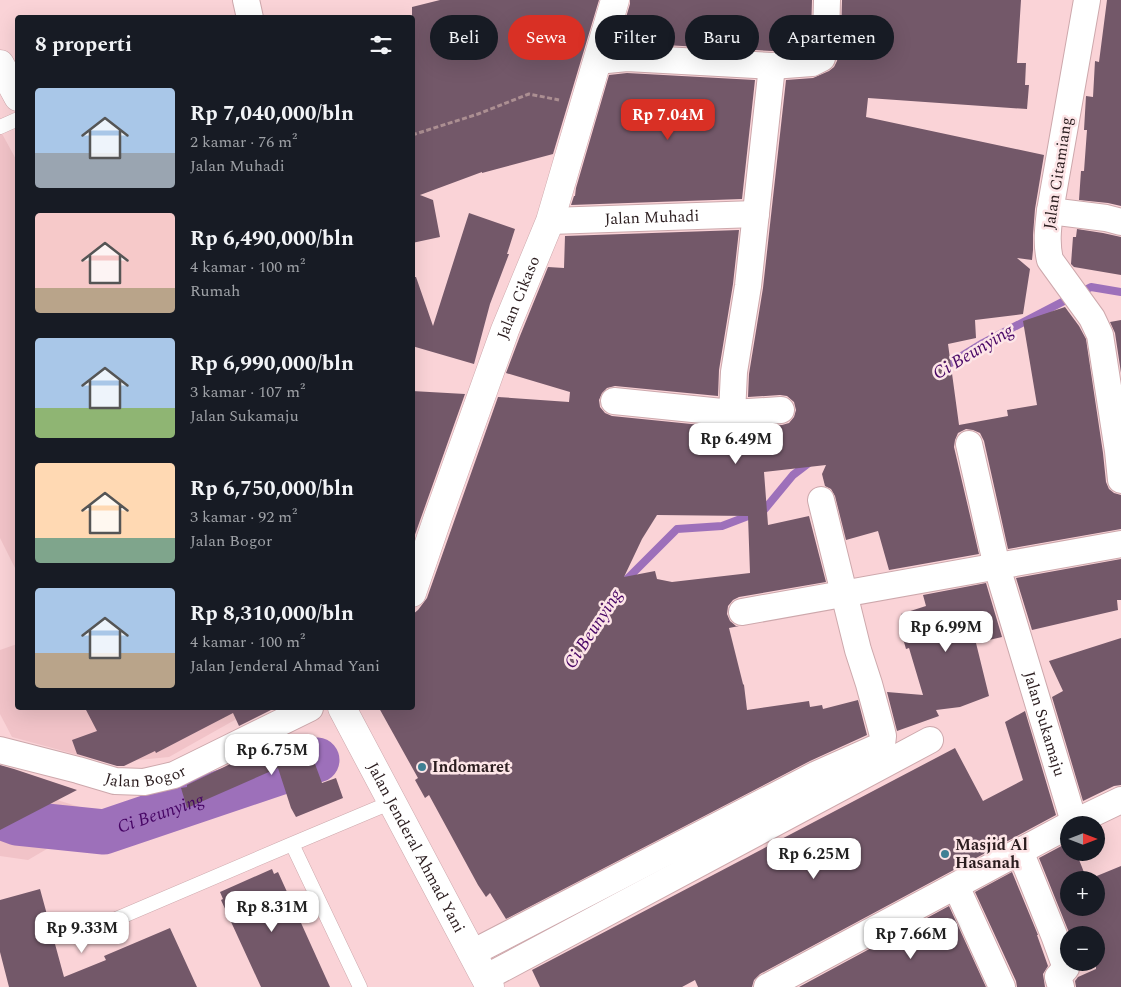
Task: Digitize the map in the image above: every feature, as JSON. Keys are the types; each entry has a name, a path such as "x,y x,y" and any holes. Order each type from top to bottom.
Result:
{"street":[{"path":"246,0 249,15"},
{"name":"Jalan Cikaso","path":"610,15 615,0"},
{"path":"663,60 772,66 812,63 822,58 826,36 827,0"},
{"name":"Jalan Citamiang","path":"1087,0 1050,211 1047,250 1050,260 1098,328 1121,480"},
{"name":"Jalan Cikaso","path":"415,584 505,330 550,221 596,60"},
{"path":"0,64 15,92"},
{"path":"732,413 734,372 748,286 772,66"},
{"path":"1050,211 1106,218 1121,222"},
{"name":"Jalan Muhadi","path":"550,221 756,214"},
{"path":"614,401 732,413 781,410"},
{"name":"Jalan Sukamaju","path":"969,444 997,567 1069,816"},
{"path":"472,953 817,774 880,746 883,741 881,728 858,650 821,500"},
{"path":"742,612 1121,544"},
{"name":"Jalan Bogor","path":"0,750 115,781 144,782 174,775 306,710"},
{"name":"Jalan Jenderal Ahmad Yani","path":"343,710 488,983"},
{"path":"488,983 930,740"},
{"path":"1088,816 1121,800"},
{"path":"767,987 801,979 956,886 1060,830"},
{"path":"1020,851 1066,968 1058,977 1061,987"},
{"path":"956,886 1002,987"}],"lane":[{"path":"0,127 15,120"},
{"path":"88,931 392,802"},
{"path":"292,844 360,987"}],"path":[{"path":"415,134 478,114 529,94 583,107"}],"shaded area":[{"path":"0,130 15,158 15,568 0,538"},
{"path":"15,645 15,710 252,710 169,757 107,763 12,737 0,714 0,650"},
{"path":"0,782 105,815 28,860 0,856"}],"building":[{"path":"440,0 599,0 585,47 585,15 508,15 508,60 581,60 553,154 482,172 420,195 433,200 440,237 415,242 415,15 412,15 412,7"},
{"path":"630,0 812,0 812,15 769,15 769,51 759,50 759,15 685,15 685,46 675,46 675,15 627,15"},
{"path":"842,0 1021,0 1017,63 1026,63 1025,85 1029,85 1027,109 868,98 866,117 1044,155 1035,209 1032,260 1017,258 1030,269 1023,314 975,320 976,338 948,344 959,425 1008,416 1007,410 1037,405 1023,321 1065,307 1086,339 1106,482 1109,489 1121,495 1121,529 1008,549 984,441 980,433 966,429 958,433 954,447 979,554 889,570 878,531 846,540 835,496 831,489 825,486 822,474 826,465 764,472 768,525 809,516 826,582 739,597 728,606 727,614 730,621 739,626 729,628 744,685 747,710 809,701 810,707 822,705 823,709 858,700 867,735 810,761 506,919 490,893 486,897 478,885 429,795 425,798 415,780 418,778 380,710 415,710 415,612 427,598 498,397 569,402 570,392 506,373 520,336 548,267 564,268 565,236 739,230 733,284 719,370 718,396 615,386 607,388 602,393 599,400 600,407 605,413 612,416 731,428 789,423 794,417 796,410 794,402 787,396 748,397 749,374 763,288 786,80 813,78 834,67 837,60 894,60 894,15 842,15","holes":["657,515 748,516 750,573 672,582 657,579 655,571 624,577 642,539"]},
{"path":"1107,0 1121,0 1121,206 1079,200 1081,171 1084,171 1087,130 1084,130 1086,96 1093,97 1095,61 1099,62"},
{"path":"627,73 755,80 742,199 571,205 609,75"},
{"path":"469,213 515,229 507,254 509,254 490,304 474,364 415,347 415,277 433,326"},
{"path":"1077,229 1121,237 1121,275 1074,267 1071,264 1073,237 1076,237"},
{"path":"1121,320 1121,373 1115,333 1110,322"},
{"path":"415,391 465,394 415,535"},
{"path":"1121,559 1121,600 1117,600 1118,610 1032,630 1016,578"},
{"path":"986,583 1002,637 976,643 989,696 960,707 936,710 939,716 897,731 887,692 923,695 909,648 906,649 900,628 904,626 901,614 926,606 923,595"},
{"path":"1121,638 1121,785 1114,786 1083,801 1052,697 1063,691 1049,661"},
{"path":"86,710 271,710 239,726 233,713 156,753 155,751 124,766 117,766 77,754 72,740 97,731"},
{"path":"1025,711 1056,815 760,974 754,980 752,987 698,987 695,980 682,987 540,987 532,970 955,748 983,801 1023,780 1005,722"},
{"path":"292,734 294,737 304,734 322,783 336,778 343,798 296,817 291,808 278,768 187,808 181,788 187,787 187,785"},
{"path":"0,765 14,769 77,790 0,830"},
{"path":"1060,847 1060,861 1080,861 1083,871 1060,871 1060,910 1039,858"},
{"path":"1121,866 1121,987 1076,987 1075,981 1078,977 1092,971 1105,971 1105,926 1066,926 1062,916 1105,916 1105,873"},
{"path":"272,869 274,874 278,872 330,987 261,987 221,900 223,899 220,892"},
{"path":"1012,872 1038,935 1048,966 1043,974 1045,987 1017,987 1016,981 975,892"},
{"path":"40,889 64,977 106,960 104,956 170,928 197,987 9,987 0,952 0,900"},
{"path":"949,906 986,987 799,987"}],"waterway":[{"name":"Ci Beunying","path":"944,367 983,343 1091,287 1121,292"},
{"name":"Ci Beunying","path":"623,583 677,529 722,526 764,510 793,475 810,462"},
{"name":"Ci Beunying","path":"0,817 17,823 104,832 317,760"}],"place":[{"name":"Indomaret","path":"422,767"},
{"name":"Masjid Al Hasanah","path":"945,854"}]}
